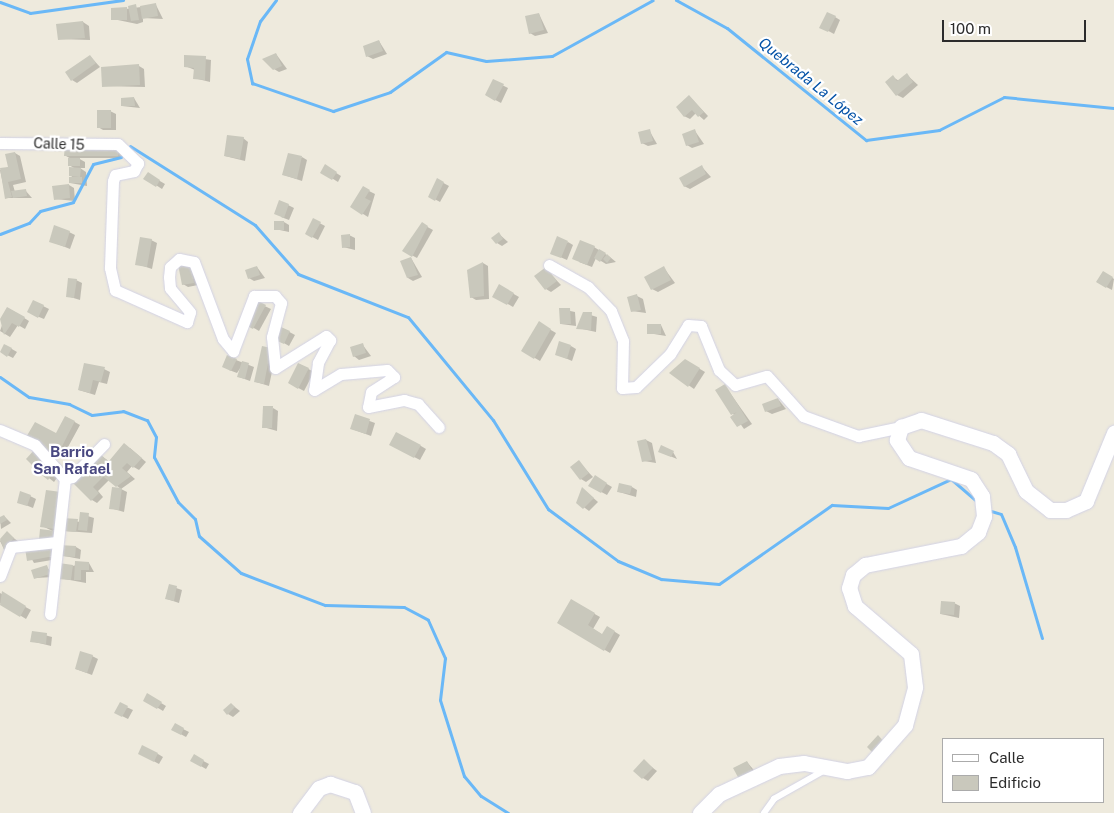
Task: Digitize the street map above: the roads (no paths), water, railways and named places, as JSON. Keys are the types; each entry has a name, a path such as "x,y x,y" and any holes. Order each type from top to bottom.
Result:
{"main road":[{"path":"700,813 719,794 760,772 804,763 829,768 858,770 880,758 905,725 915,687 911,654 851,599 853,575 865,565 961,546 978,532 984,516 982,496 971,479 909,458 897,440 900,427 921,420 993,443 1008,454 1026,490 1050,510 1066,510 1086,501 1095,488 1114,433"},
{"path":"300,813 319,788 330,784 355,792 363,813"}],"street":[{"name":"Calle 15","path":"0,143 118,144 138,163 134,171 115,175 112,182 110,268 115,290 187,322 190,312 170,288 170,267 179,259 194,262 223,339 233,351 254,296 275,296 281,303 272,337 275,368 326,336 330,340 318,363 314,390 341,374 387,370 394,377 371,392 368,408 404,400 418,404 439,427"},
{"path":"549,265 588,287 611,310 623,341 622,388 636,387 651,373 688,325 701,326 715,363 735,385 767,376 803,416 858,436 900,427"},
{"path":"0,430 35,445 65,478 50,614"},
{"path":"65,478 72,477 104,444"},
{"path":"0,576 11,547 57,542"}],"lane":[{"path":"764,813 774,798 829,768"}],"waterway":[{"name":"Quebrada La López","path":"0,2 30,13 123,0"},
{"name":"Quebrada La López","path":"276,0 260,21 247,59 252,83 333,111 390,92 446,52 486,61 552,56 653,0"},
{"name":"Quebrada La López","path":"676,0 727,28 866,140 939,130 1004,97 1114,108"},
{"path":"130,146 255,225 298,274 408,317 493,420 548,509 618,561 661,579 719,584 832,505 888,508 951,479 977,502"},
{"path":"0,234 29,223 40,211 73,202 93,164 121,157"},
{"path":"0,377 29,397 69,404 92,415 123,411 147,420 156,437 154,457 178,502 195,519 199,536 241,573 325,605 404,607 428,620 445,658 440,700 464,776 481,796 508,813"},
{"path":"991,511 1001,514 1015,547 1042,638"}],"district":[{"name":"Barrio San Rafael","path":"72,460"}]}
